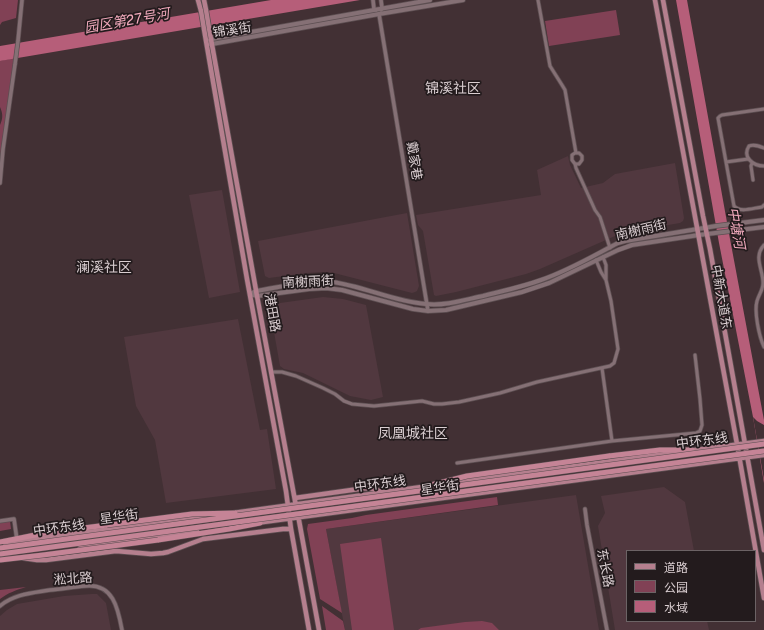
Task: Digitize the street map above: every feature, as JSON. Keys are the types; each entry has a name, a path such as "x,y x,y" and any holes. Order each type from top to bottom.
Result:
{"highway":[{"name":"中环东线","path":"0,548 764,444"},
{"path":"399,493 468,476 660,450 692,450"},
{"name":"中环东线","path":"0,554 764,451"},
{"path":"0,543 45,533 192,514 258,513"},
{"path":"0,559 158,540 260,523"}],"main road":[{"name":"港田路","path":"198,0 309,630"},
{"name":"港田路","path":"204,0 319,630"},
{"name":"锦溪街","path":"212,42 374,9 430,0"},
{"name":"锦溪街","path":"206,43 463,0"},
{"name":"中新大道东","path":"655,0 756,550"},
{"name":"中新大道东","path":"663,0 764,550"},
{"name":"南榭雨街","path":"250,294 256,290 308,282 332,282 415,303 445,304 543,280 618,243 716,226 764,220"},
{"name":"南榭雨街","path":"250,294 257,296 326,288 342,290 413,309 428,311 446,310 522,292 549,283 596,260 632,245 764,227"},
{"name":"星华街","path":"17,540 764,441"},
{"name":"星华街","path":"0,559 762,455"},
{"path":"295,498 366,488 383,492"},
{"path":"15,557 41,561 116,551 157,554 168,552 203,539 291,529"},
{"name":"中新大道东","path":"756,551 764,598"}],"street":[{"path":"0,183 22,0"},
{"path":"373,0 374,9 379,14 382,8 381,0"},
{"path":"538,0 550,68 565,90 576,153"},
{"name":"戴家巷","path":"379,14 428,311"},
{"path":"764,109 722,115 718,118 734,206 739,210 743,210 762,207 764,205"},
{"path":"764,148 752,145 749,146 746,152 752,163 757,166 764,166"},
{"path":"575,164 580,163 583,158 580,154 576,153"},
{"path":"576,153 572,155 572,162 575,164 595,210 600,217 610,248"},
{"path":"726,162 748,158"},
{"path":"752,163 753,180"},
{"path":"764,245 758,255 763,288 758,300 757,311 760,337 764,347"},
{"path":"272,372 282,372 296,376 335,394 344,401 352,404 374,406 422,401 434,404 459,402 500,393 537,382 610,366 614,363 618,349 611,301 606,280 606,266 604,257"},
{"path":"596,260 606,280"},
{"path":"457,463 612,441 696,433 700,431 702,425 695,355"},
{"path":"602,368 612,441"},
{"name":"东长路","path":"585,510 607,630"},
{"path":"0,521 14,519 17,540"},
{"name":"淞北路","path":"0,606 6,601 29,593 91,585 98,586 108,592 115,602 118,609 122,630"}],"shaded area":[{"path":"568,156 570,165 581,188 603,183 615,174 675,163 684,218 683,221 680,223 633,231 615,236 526,274 456,292 436,296 434,295 423,231 418,225 416,215 541,195 537,170"},
{"path":"222,190 240,292 209,298 189,195"},
{"path":"407,213 419,286 415,292 412,293 334,273 307,273 269,278 265,276 258,241"},
{"path":"323,297 343,299 366,305 383,397 371,400 350,396 303,373 284,369 280,366 271,315 273,309 280,303"},
{"path":"238,319 260,430 267,429 276,489 166,503 155,440 136,406 124,337"},
{"path":"664,487 685,502 694,550 626,550 626,622 707,622 709,630 615,630 598,526 605,513 601,496"},
{"path":"576,495 599,630 345,630 326,529"},
{"path":"97,594 106,603 111,630 0,630 0,616 17,604 64,596"}],"green space":[{"path":"0,0 18,0 16,18 2,22 0,25"},
{"path":"616,10 620,35 549,46 545,21"},
{"path":"14,58 0,187 0,125 2,120 2,112 0,107 0,61"},
{"path":"497,497 498,505 326,529 342,613 320,599 307,529 308,524"},
{"path":"10,521 11,529 0,531 0,522"},
{"path":"381,538 394,630 352,630 340,544"},
{"path":"26,587 12,592 0,599 0,590"},
{"path":"322,606 343,621 345,630 326,630"},
{"path":"482,621 492,623 499,630 418,630 421,628"}],"water":[{"path":"271,0 360,0 0,61 0,46"},
{"path":"676,0 687,0 764,420 764,483 753,417 719,243"}],"pier":[{"path":"753,417 764,425 764,480"}],"district":[{"name":"锦溪社区","path":"453,89"},
{"name":"澜溪社区","path":"104,268"},
{"name":"凤凰城社区","path":"413,434"}],"water label":[{"name":"园区第27号河","path":"127,21"},
{"name":"中塘河","path":"736,228"}]}
